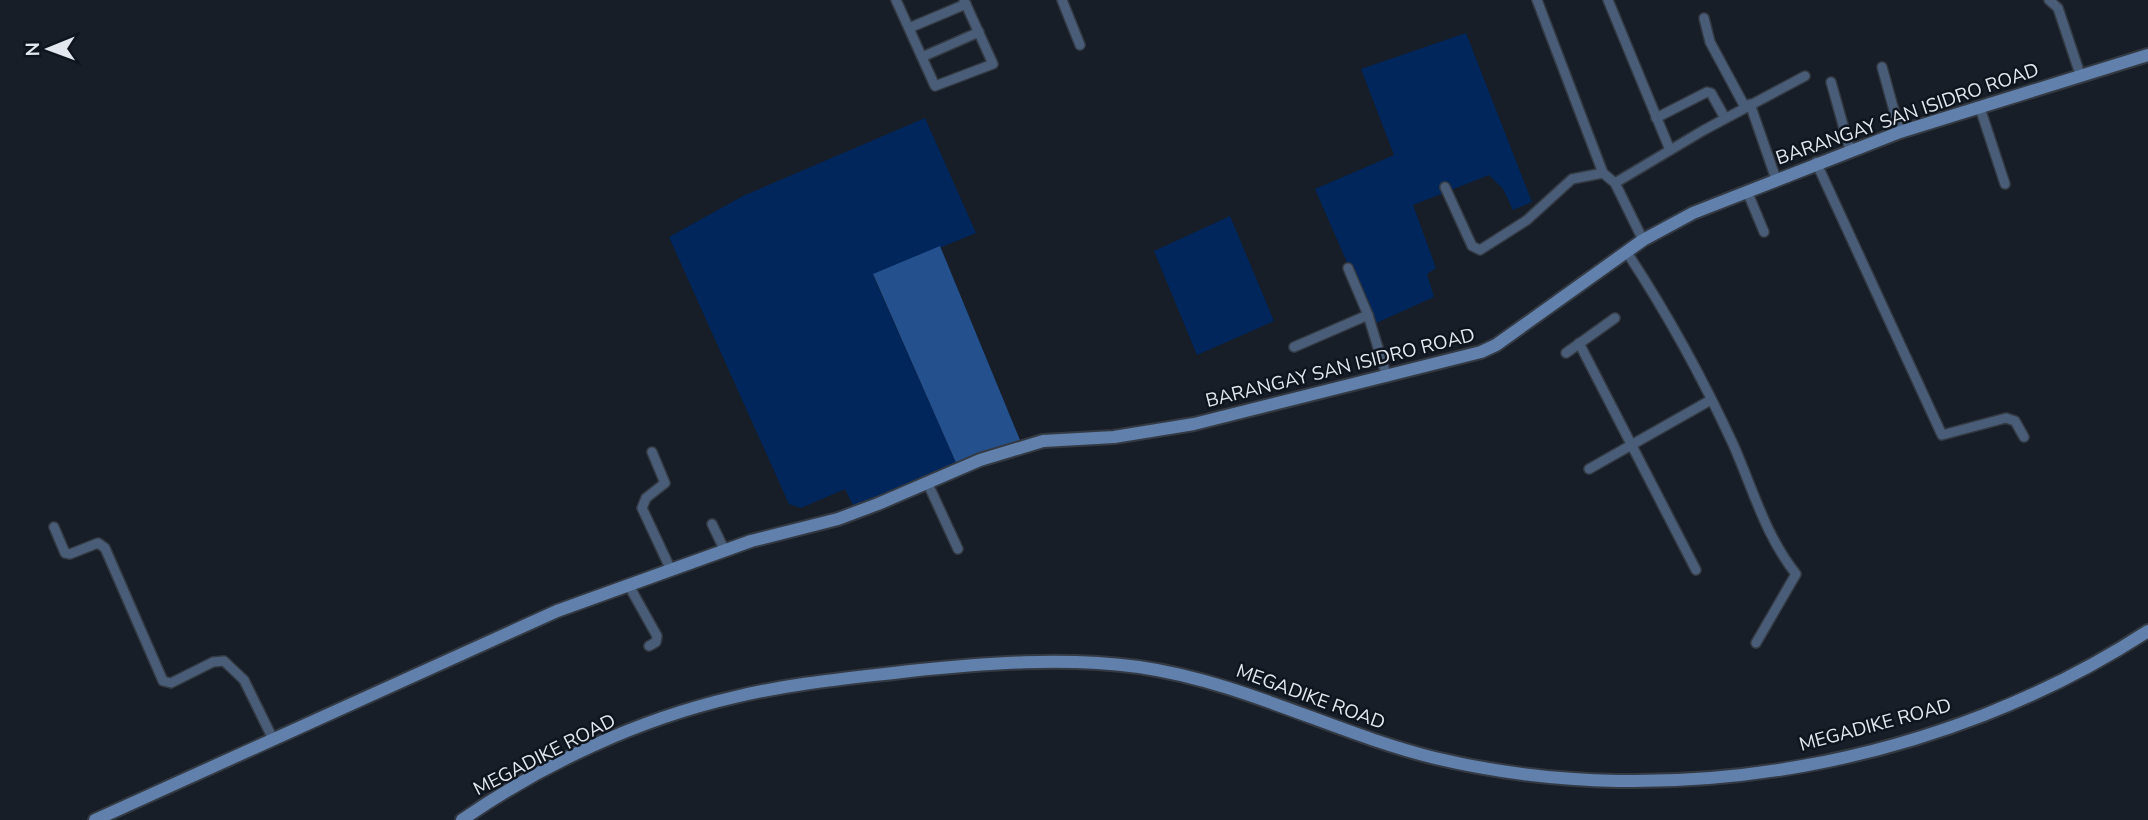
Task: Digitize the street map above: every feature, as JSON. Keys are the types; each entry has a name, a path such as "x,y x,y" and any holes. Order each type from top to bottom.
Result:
{"street":[{"path":"896,0 935,86 993,64 965,2 909,28"},
{"path":"1062,0 1080,46"},
{"path":"1537,0 1603,173 1615,183 1643,240"},
{"path":"1608,0 1670,150"},
{"path":"2049,0 2058,8 2080,74"},
{"path":"1704,18 1710,42 1748,105 1776,179"},
{"path":"922,57 978,32"},
{"name":"BARANGAY SAN ISIDRO ROAD","path":"95,820 557,611 725,551 838,519 928,484 980,460 1043,441 1114,437 1194,424 1465,358 1496,345 1626,251 1693,213 1816,162 1900,132 2148,55"},
{"path":"1882,67 1900,132"},
{"path":"1615,183 1748,105 1805,76"},
{"path":"1831,82 1850,150"},
{"path":"1656,118 1707,92 1711,93 1725,118"},
{"path":"1980,108 2005,184"},
{"path":"1816,162 1942,435 2006,418 2015,421 2024,437"},
{"path":"1445,187 1472,246 1480,250 1527,220 1572,179 1603,173"},
{"path":"1747,191 1764,232"},
{"path":"1626,251 1670,318 1732,444 1771,537 1796,574 1756,643"},
{"path":"1348,268 1368,315 1387,377"},
{"path":"1294,347 1368,315"},
{"path":"1566,353 1615,318"},
{"path":"1579,343 1696,570"},
{"path":"1589,469 1709,401"},
{"path":"652,452 665,483 646,498 642,508 671,570"},
{"path":"928,484 958,549"},
{"path":"712,524 725,551"},
{"path":"54,527 65,552 71,554 98,543 105,548 163,681 171,683 213,662 224,661 244,680 273,739"},
{"path":"628,584 657,636 656,642 649,646"},
{"name":"MEGADIKE ROAD","path":"462,820 500,796 589,748 688,709 747,694 869,676 1022,663 1138,667 1213,682 1382,743 1482,768 1582,779 1684,779 1815,762 1941,729 2036,691 2096,662 2148,631"}],"shaded area":[{"path":"1466,33 1532,202 1513,210 1503,189 1489,175 1413,205 1436,268 1427,274 1434,297 1374,324 1315,189 1394,155 1361,69"},
{"path":"925,118 976,233 873,275 957,465 855,509 845,489 801,508 789,504 669,237 743,196"},
{"path":"1230,216 1274,321 1197,355 1154,251"},
{"path":"940,246 1020,440 957,465 873,274"}]}
